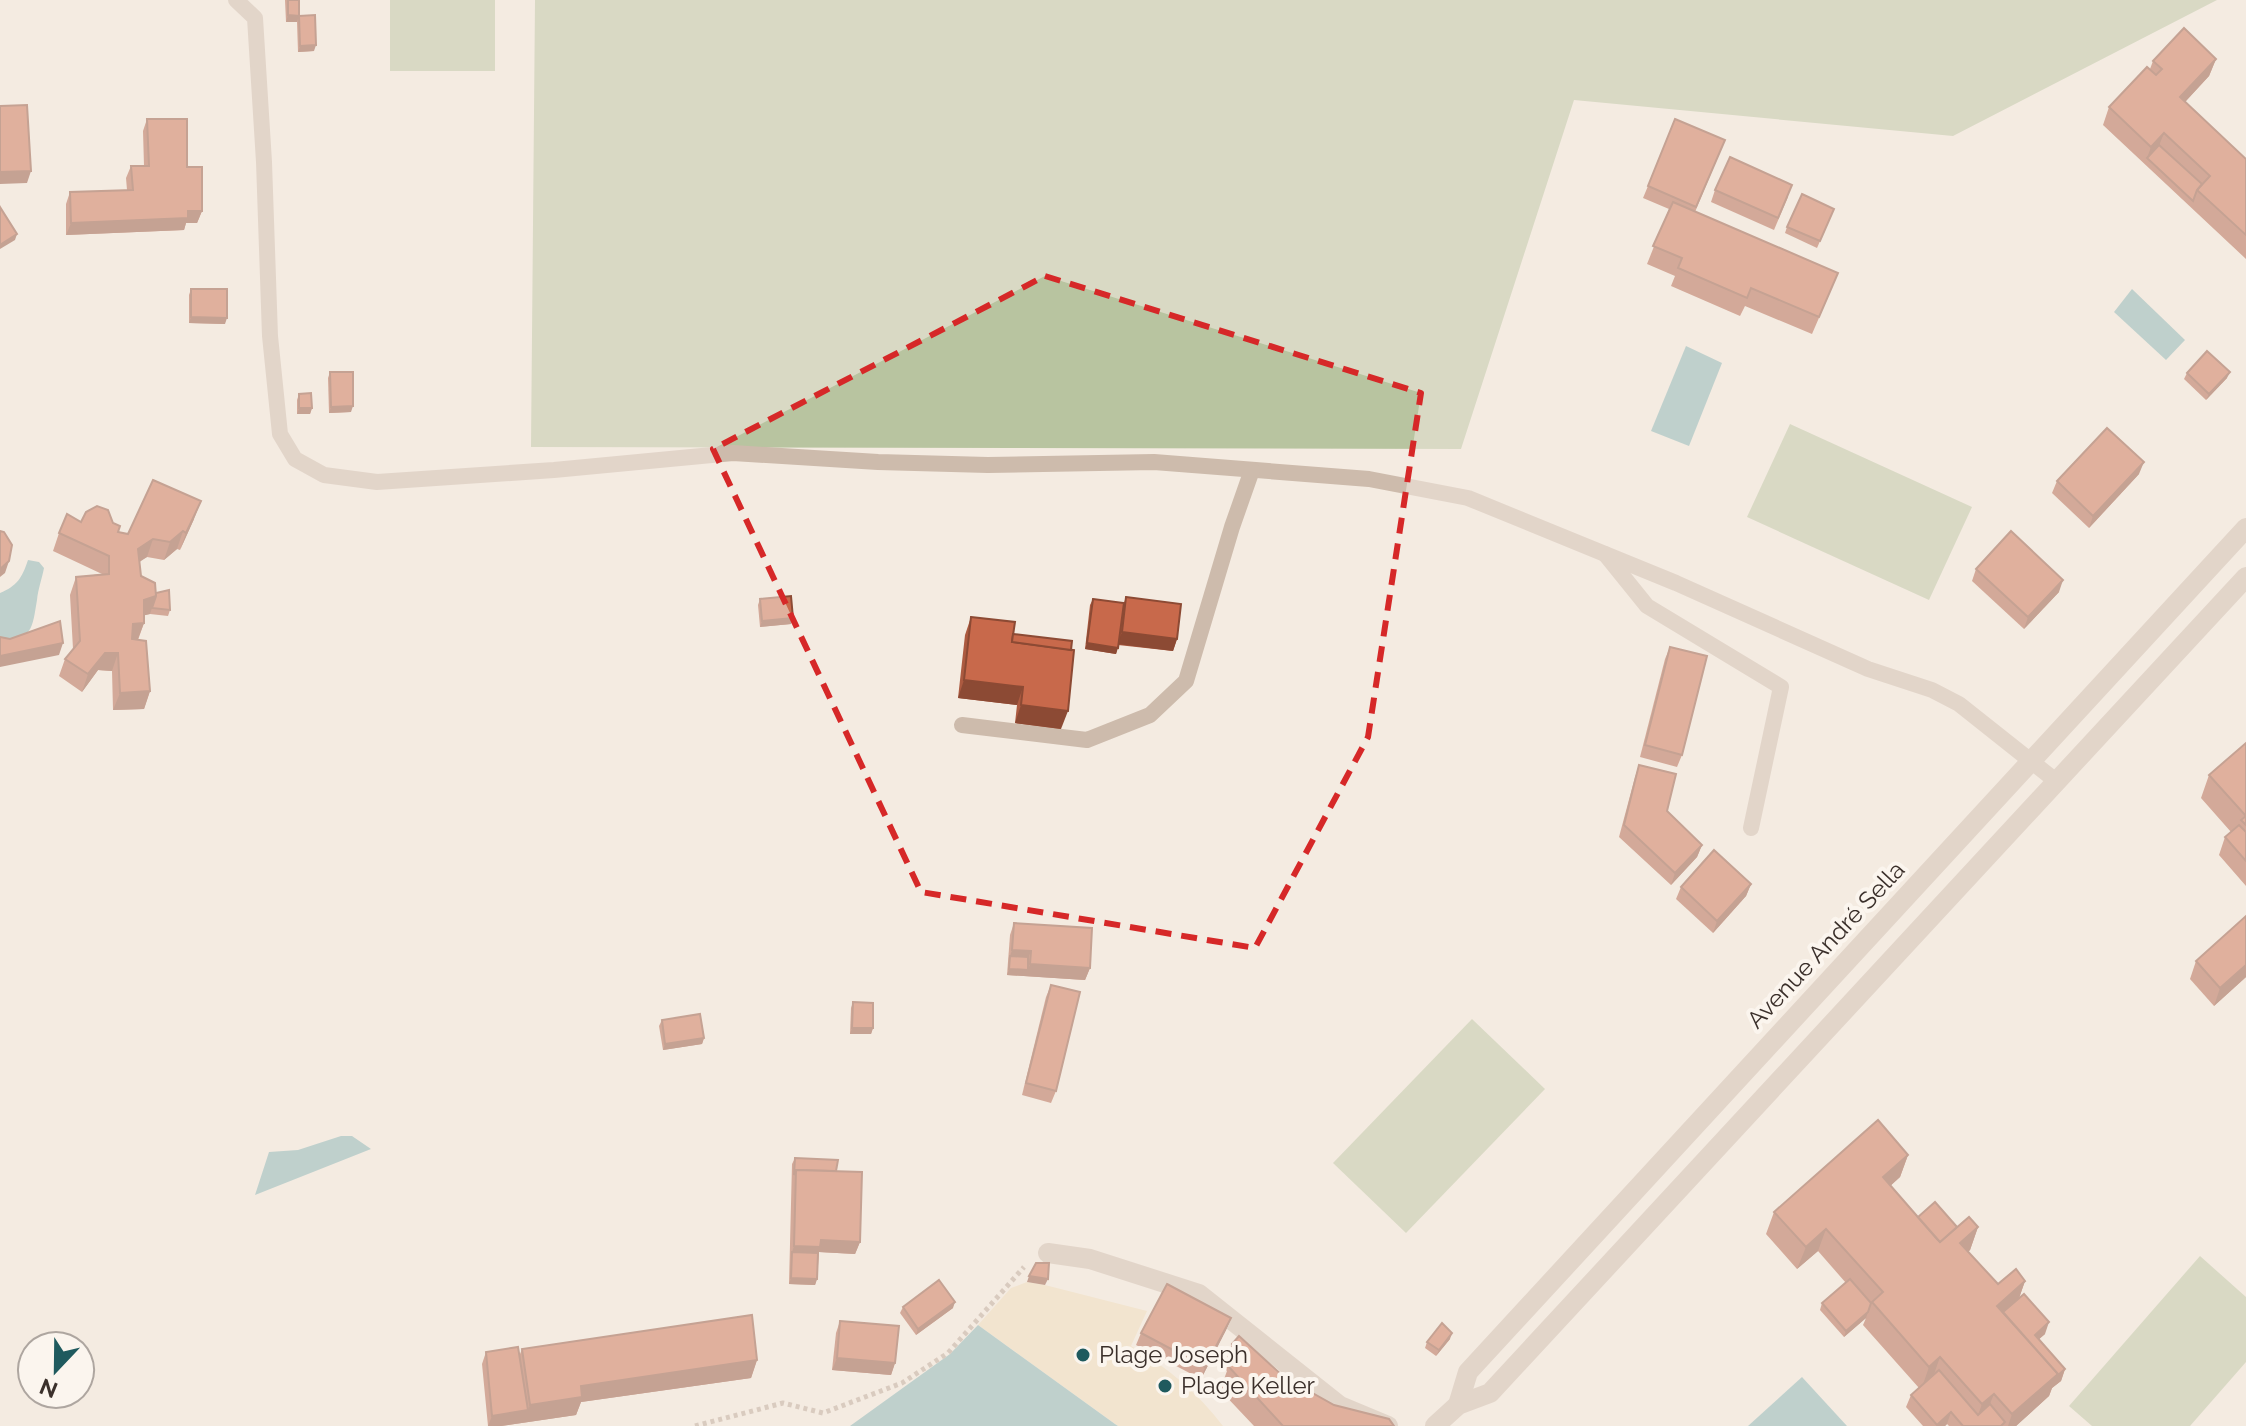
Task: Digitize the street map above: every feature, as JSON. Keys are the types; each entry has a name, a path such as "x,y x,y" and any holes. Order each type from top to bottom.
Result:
{"street":[{"name":"Avenue André Sella","path":"1458,1405 1468,1372 2246,528"},
{"name":"Avenue André Sella","path":"1435,1426 1458,1405 1490,1393 2246,577"},
{"path":"1048,1253 1090,1259 1199,1294 1340,1406 1388,1426"}],"lane":[{"path":"236,0 255,18 270,336 280,434 295,459 324,475 377,482 554,470 733,453 988,465 1154,462 1369,479 1468,498 1604,552 1868,669 1932,690 1959,704 2056,781"},
{"path":"962,725 1087,740 1150,715 1186,681 1252,470"},
{"path":"1604,552 1647,606 1781,687 1751,828"}],"path":[{"path":"695,1426 783,1403 823,1413 902,1383 948,1353 1033,1257 1048,1253"}],"highlighted area":[{"path":"1045,276 1421,393 1368,737 1255,948 921,892 713,449"}],"green space":[{"path":"390,0 495,0 495,71 390,71"},
{"path":"535,0 2217,0 1953,136 1574,100 1461,449 531,447"},
{"path":"1790,424 1972,507 1929,600 1747,517"},
{"path":"1472,1019 1545,1089 1406,1233 1333,1163"},
{"path":"2200,1256 2246,1297 2246,1362 2190,1426 2092,1426 2069,1406"}],"sand":[{"name":"Plage Joseph","path":"1027,1282 1147,1311 1131,1346 1181,1382 1223,1426 1118,1426 978,1325 1011,1288"}],"water":[{"path":"2132,289 2185,340 2166,360 2114,312"},
{"path":"1686,346 1722,363 1689,446 1651,431"},
{"path":"28,560 39,562 44,568 32,625 25,635 0,642 0,593 18,581"},
{"path":"341,1136 352,1136 371,1149 255,1195 269,1152 298,1150"},
{"path":"978,1325 1118,1426 850,1426 950,1354"},
{"path":"1802,1377 1847,1426 1748,1426"}],"building":[{"path":"288,0 299,0 299,16 288,15"},
{"path":"315,15 316,45 300,46 299,16"},
{"path":"2184,28 2216,59 2180,97 2246,159 2246,235 2197,190 2210,176 2164,133 2151,147 2109,107 2147,67 2156,75 2162,69 2153,61"},
{"path":"27,105 31,171 0,172 0,106"},
{"path":"147,119 187,119 187,167 202,167 202,211 188,211 188,218 71,223 70,192 133,190 131,166 149,166"},
{"path":"1675,119 1725,140 1696,207 1648,186"},
{"path":"2159,145 2202,184 2193,201 2147,158"},
{"path":"1730,157 1792,185 1778,218 1715,190"},
{"path":"1802,194 1834,209 1820,241 1787,227"},
{"path":"1673,202 1838,273 1819,317 1751,288 1747,298 1678,268 1682,258 1653,246"},
{"path":"0,207 17,234 0,245"},
{"path":"191,289 227,289 227,318 191,317"},
{"path":"2207,351 2230,372 2209,394 2187,373"},
{"path":"330,372 353,372 353,406 331,407"},
{"path":"311,393 312,408 299,408 299,394"},
{"path":"2107,428 2144,462 2093,516 2057,481"},
{"path":"153,480 201,501 186,533 183,531 170,542 153,539 138,549 141,576 155,583 156,596 144,600 144,623 133,624 132,639 146,641 150,691 120,693 118,653 105,653 88,674 65,659 80,641 76,577 109,574 109,556 59,533 67,514 81,522 86,512 97,506 108,510 113,523 120,526 118,532 128,534"},
{"path":"0,531 12,545 9,561 0,569"},
{"path":"2011,531 2063,580 2028,617 1976,569"},
{"path":"169,590 170,610 152,608 156,593"},
{"path":"791,596 793,618 762,621 760,599"},
{"path":"1126,597 1181,604 1177,639 1122,632"},
{"path":"1093,599 1124,603 1118,648 1087,643"},
{"path":"971,617 1015,622 1012,642 1074,650 1068,711 1021,705 1023,687 964,680"},
{"path":"60,621 63,643 0,656 0,637 10,639"},
{"path":"1013,634 1072,641 1071,650 1012,642"},
{"path":"1670,647 1707,656 1682,755 1645,745"},
{"path":"2246,743 2246,816 2209,775"},
{"path":"1639,765 1676,774 1667,811 1702,845 1675,873 1624,825"},
{"path":"2239,825 2246,832 2246,861 2225,837"},
{"path":"1714,850 1751,884 1717,921 1681,887"},
{"path":"2246,916 2246,965 2220,988 2196,961"},
{"path":"1014,923 1092,928 1090,968 1030,964 1031,951 1012,950"},
{"path":"1010,956 1028,957 1028,970 1009,969"},
{"path":"1051,985 1080,992 1056,1091 1026,1083"},
{"path":"853,1002 873,1003 873,1028 852,1028"},
{"path":"700,1014 704,1038 665,1044 662,1020"},
{"path":"1878,1120 1908,1155 1883,1177 1937,1239 1940,1242 1969,1217 1978,1227 1960,1243 1998,1284 2016,1269 2025,1281 1997,1306 2058,1374 2012,1414 1994,1394 1982,1404 1940,1357 1929,1367 1872,1302 1883,1292 1826,1229 1806,1247 1774,1212"},
{"path":"795,1158 838,1160 836,1171 796,1170 794,1175"},
{"path":"796,1170 862,1172 860,1242 821,1240 820,1247 794,1246"},
{"path":"1935,1202 1957,1227 1940,1242 1918,1217"},
{"path":"792,1252 818,1253 817,1279 791,1278"},
{"path":"1036,1263 1049,1263 1048,1279 1029,1276"},
{"path":"1850,1279 1871,1303 1868,1312 1846,1331 1822,1303"},
{"path":"939,1280 955,1302 918,1329 903,1307"},
{"path":"1167,1284 1231,1318 1205,1367 1141,1333"},
{"path":"2024,1294 2049,1322 2035,1335 2065,1369 2057,1376 2003,1312"},
{"path":"752,1315 757,1360 581,1386 582,1397 530,1405 522,1349"},
{"path":"840,1321 899,1326 895,1363 837,1358"},
{"path":"1442,1323 1452,1333 1439,1350 1427,1342"},
{"path":"1239,1336 1284,1377 1334,1405 1389,1419 1394,1426 1283,1426 1229,1367 1241,1355 1232,1344"},
{"path":"518,1347 528,1410 492,1416 486,1352"},
{"path":"1939,1370 1978,1415 1990,1404 2005,1422 2001,1426 1963,1426 1951,1412 1937,1425 1911,1395"}],"place":[{"name":"Plage Joseph","path":"1083,1355"},
{"name":"Plage Keller","path":"1165,1386"}]}
